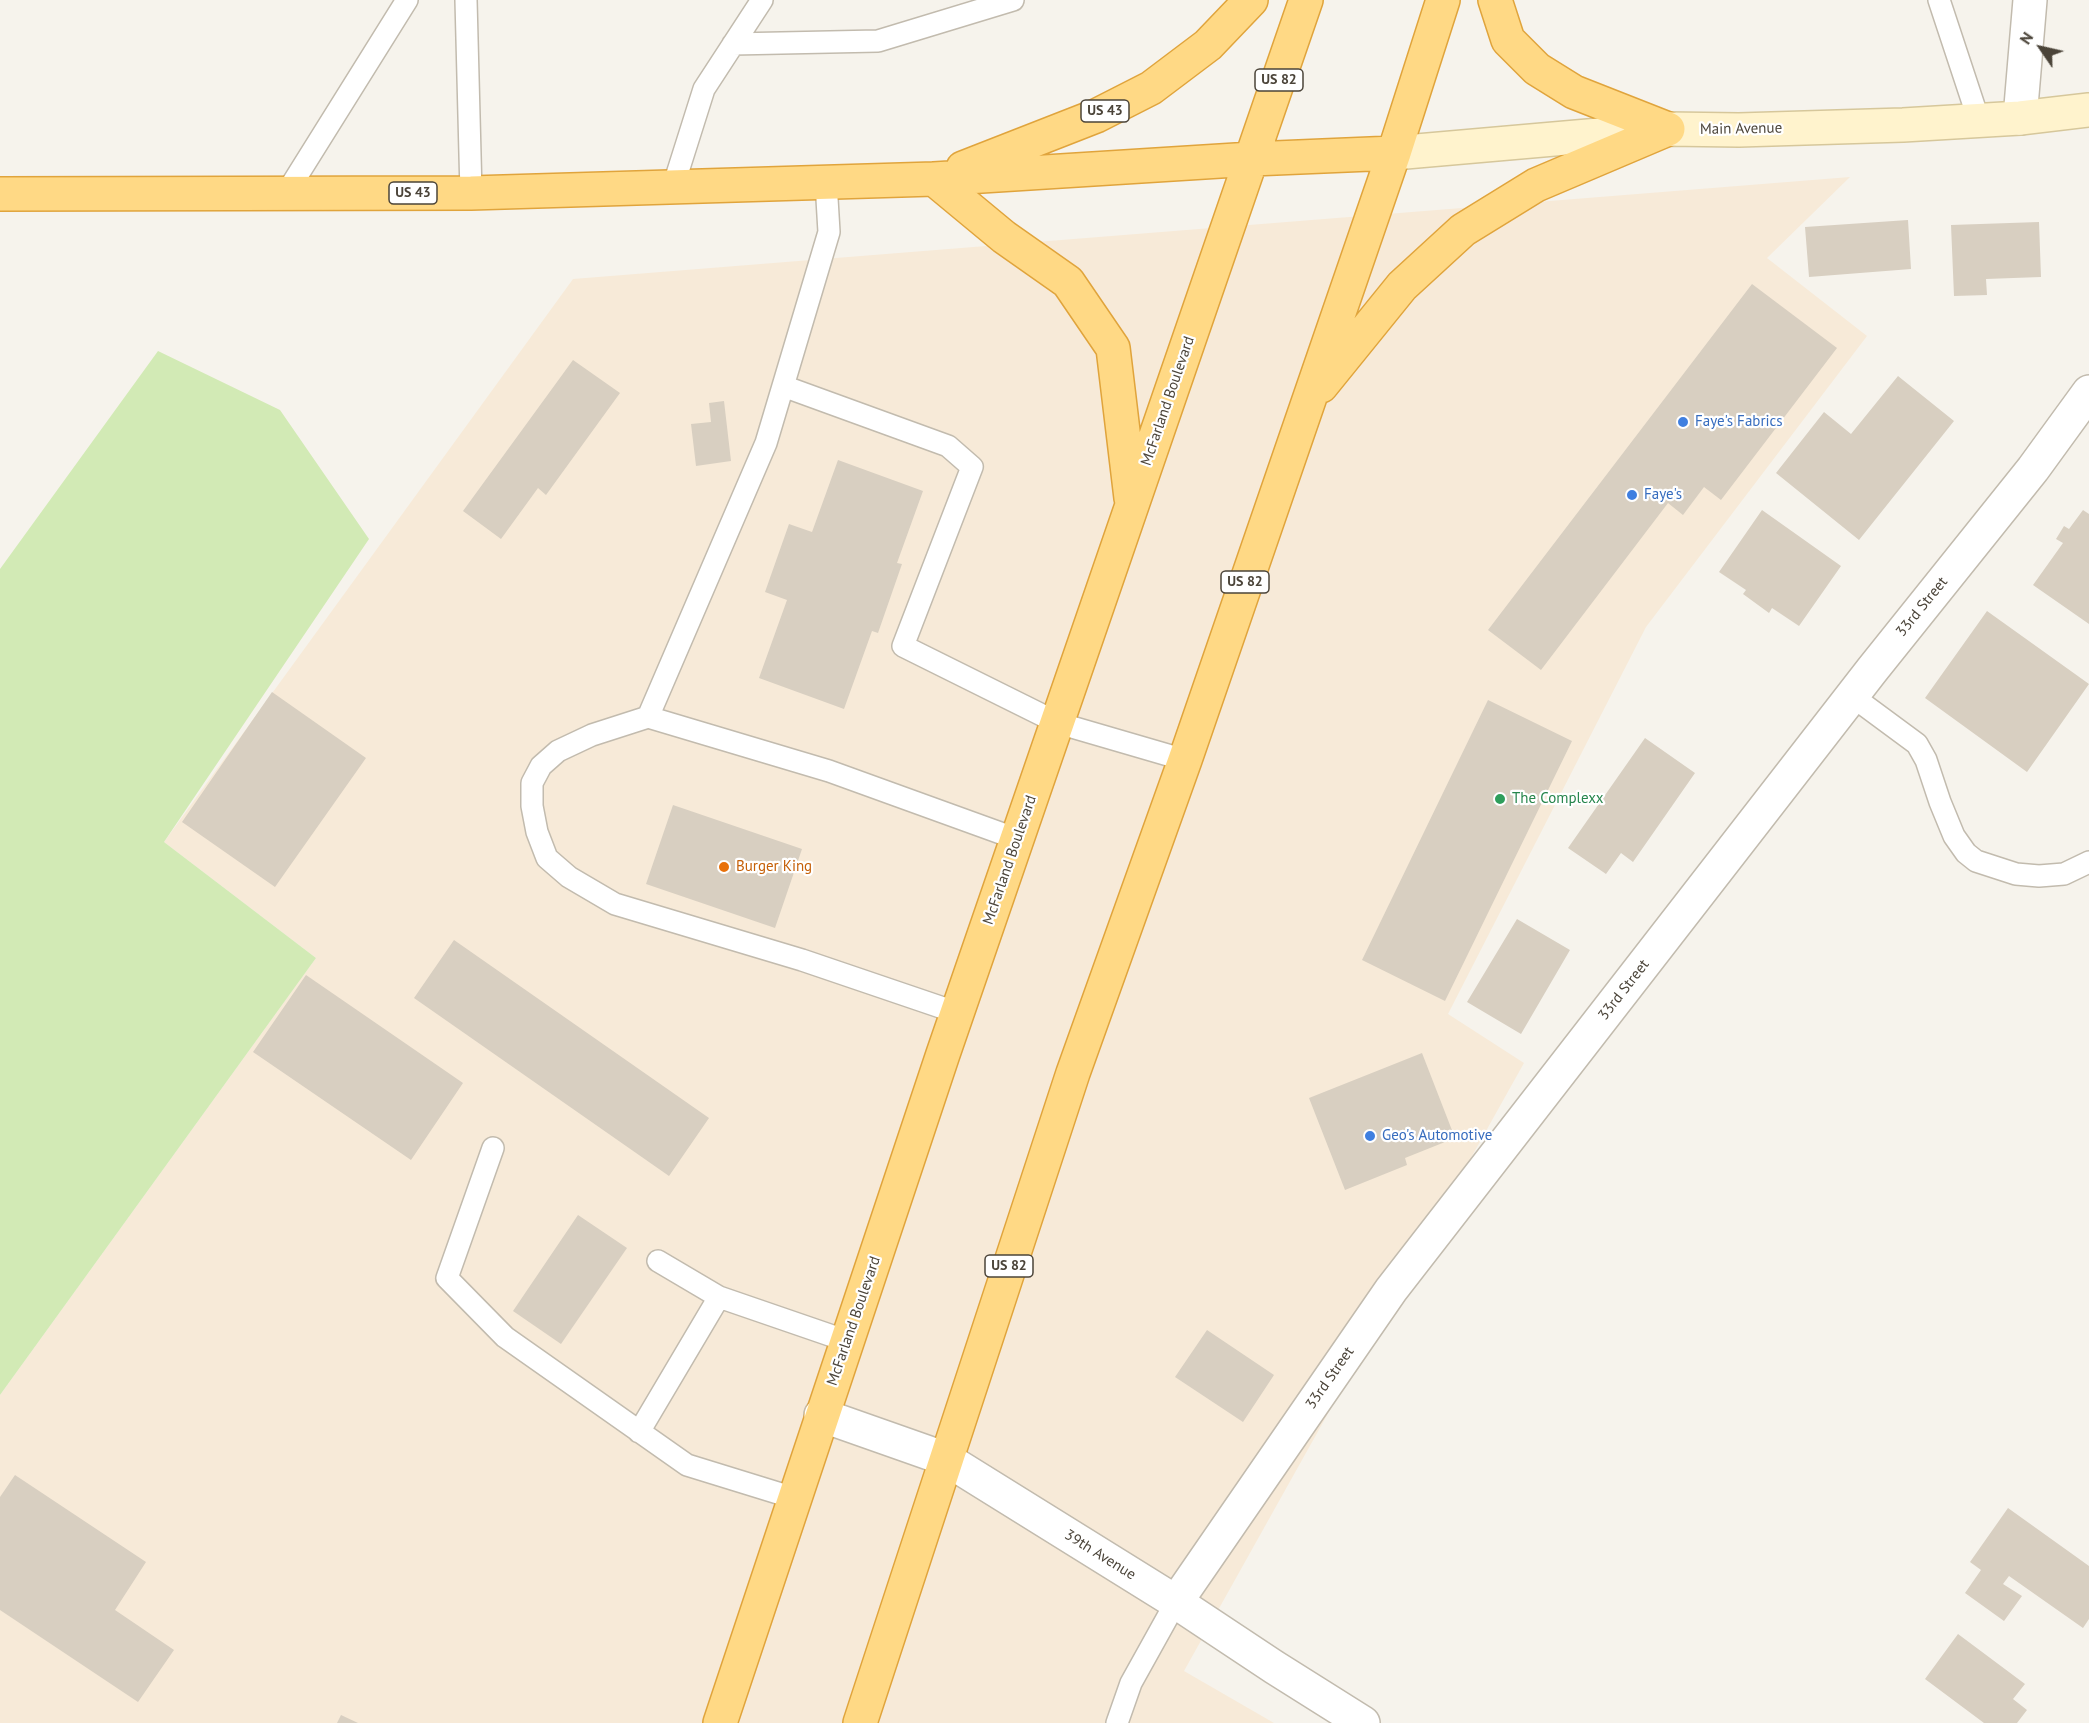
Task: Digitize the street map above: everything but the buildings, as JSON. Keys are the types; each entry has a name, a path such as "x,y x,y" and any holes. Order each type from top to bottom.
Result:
{"highway":[{"name":"US 43","path":"934,179 1096,116 1150,88 1208,45 1251,0"},
{"name":"McFarland Boulevard","path":"720,1723 943,1054 1306,0"},
{"path":"1394,153 1443,0"},
{"path":"1495,0 1508,40 1537,69 1574,92 1668,129"},
{"path":"1306,404 1402,286 1463,230 1536,185 1668,129"},
{"name":"US 43","path":"0,194 471,193 934,179 1252,159 1394,153"},
{"name":"US 82","path":"860,1723 1072,1073 1185,760 1394,153"},
{"path":"934,179 1004,237 1068,282 1113,348 1131,506"}],"main road":[{"name":"Main Avenue","path":"1394,153 1668,129 1772,129 1978,121 2089,110"}],"street":[{"path":"2020,118 2030,0"},
{"name":"33rd Street","path":"1176,1602 1391,1290 1852,696 2033,469 2089,392"},
{"name":"39th Avenue","path":"821,1415 946,1460 1176,1602 1364,1723"}],"lane":[{"path":"287,192 407,0"},
{"path":"466,0 471,193"},
{"path":"673,187 704,89 762,0"},
{"path":"733,44 878,41 1013,0"},
{"path":"1939,0 1978,121"},
{"path":"648,717 766,443 829,232 826,182"},
{"path":"783,386 948,446 972,467 903,646 1058,723 1185,760"},
{"path":"1852,696 1917,744 1926,760 1954,836 1976,861 2016,874 2039,876 2064,874 2089,862"},
{"path":"958,1013 802,960 615,904 568,877 547,858 537,832 532,806 532,783 541,766 558,751 583,739 648,717 829,771 1017,838"},
{"path":"493,1148 447,1278 505,1337 687,1466 794,1498"},
{"path":"658,1261 719,1297 847,1341"},
{"path":"639,1432 719,1297"},
{"path":"1117,1723 1131,1683 1176,1602"}],"shaded area":[{"path":"1850,177 1767,258 1867,336 1646,627 1448,1014 1524,1063 1184,1671 1274,1723 0,1723 0,1395 316,958 164,842 573,279"}],"green space":[{"path":"158,351 280,410 369,539 164,842 316,958 0,1395 0,569"}],"place":[{"name":"Faye's Fabrics","path":"1683,422"},
{"name":"Faye's","path":"1632,495"},
{"name":"The Complexx","path":"1500,799"},
{"name":"Burger King","path":"724,867"},
{"name":"Geo's Automotive","path":"1370,1136"}]}
